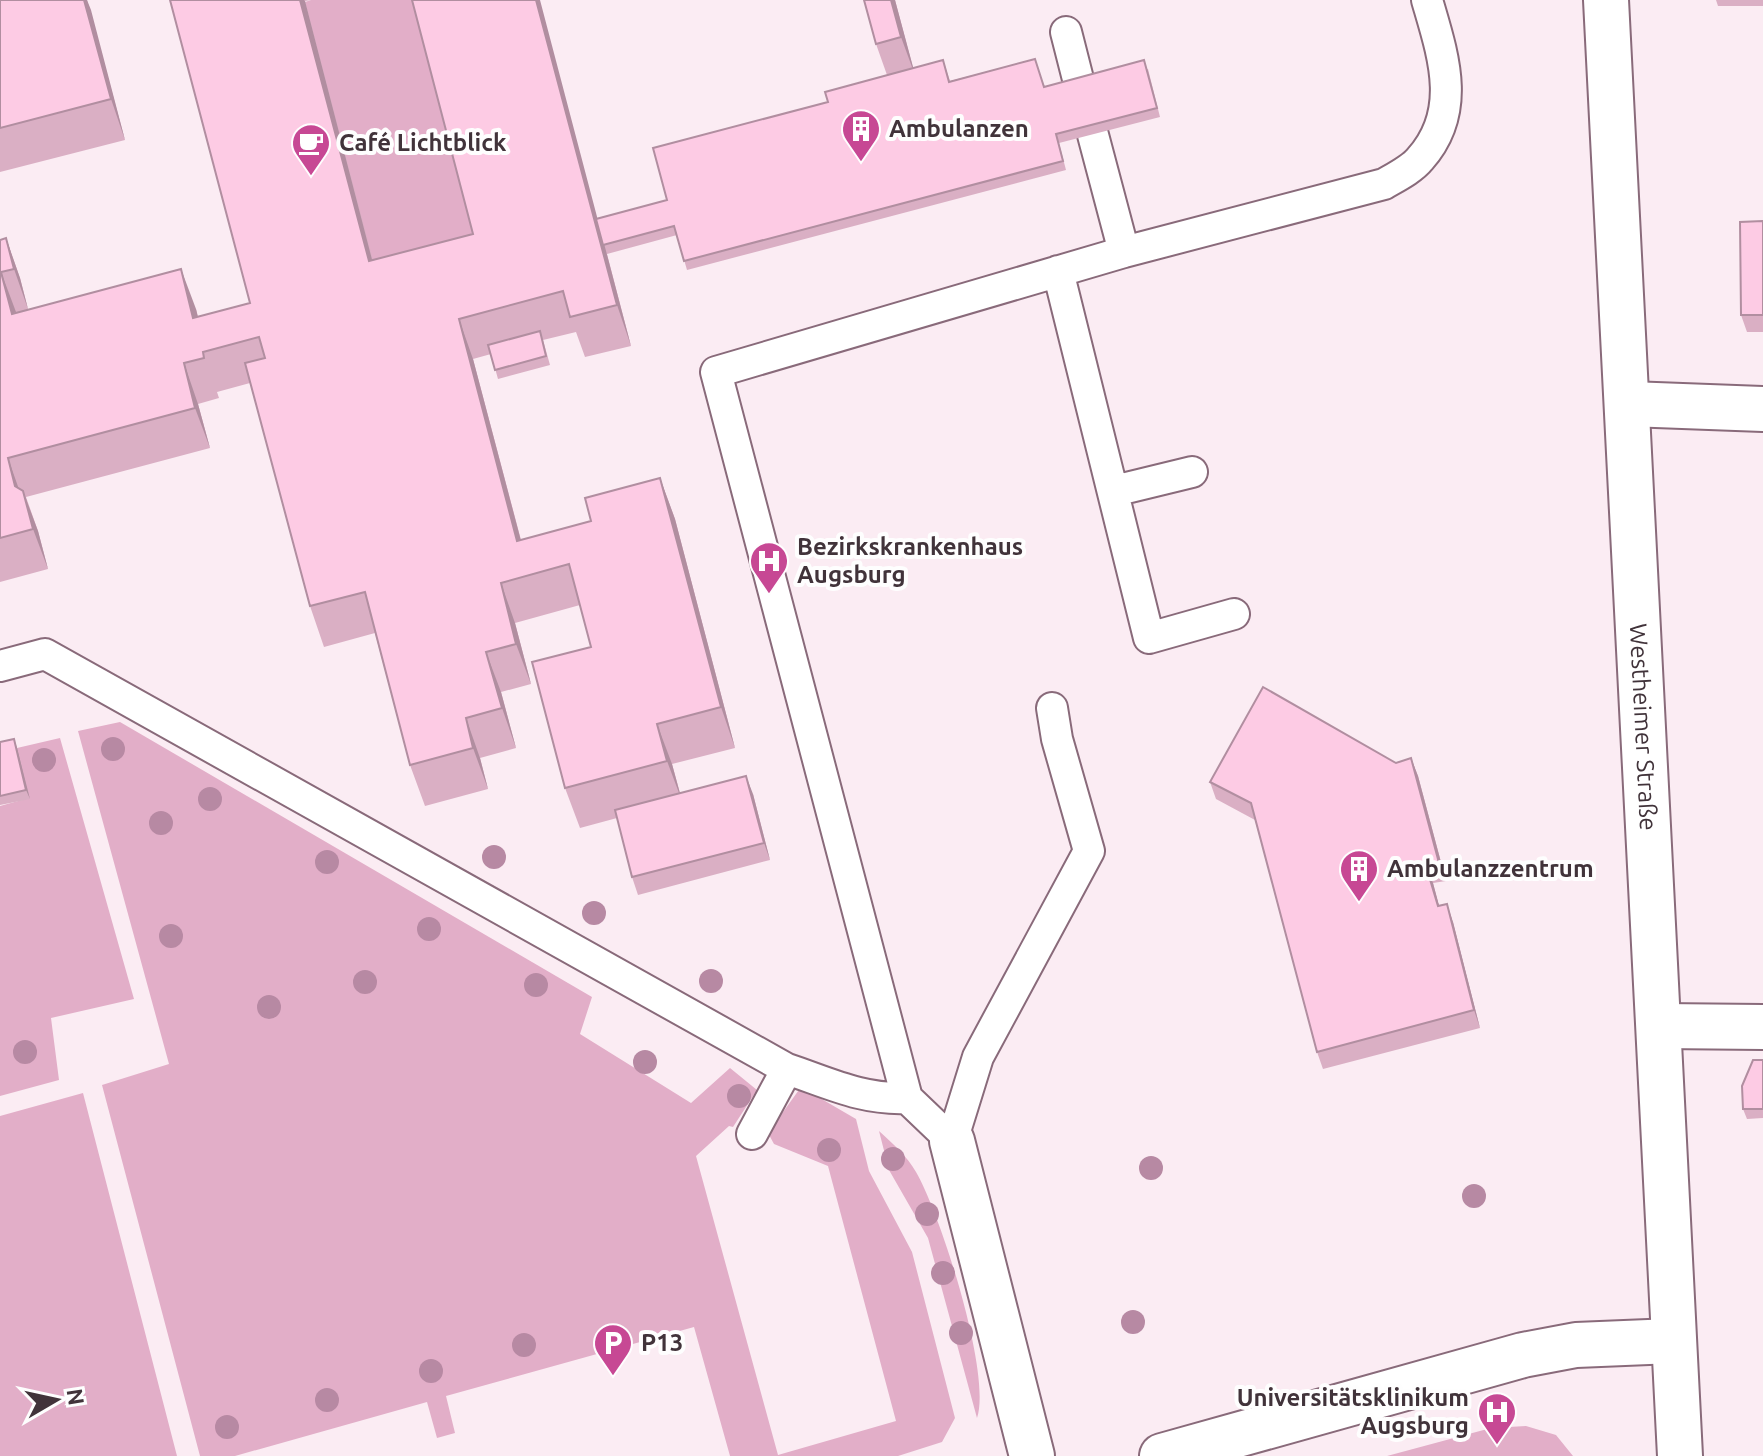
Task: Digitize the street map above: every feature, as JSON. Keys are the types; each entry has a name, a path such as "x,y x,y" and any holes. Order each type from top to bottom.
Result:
{"street":[{"name":"Westheimer Straße","path":"1606,0 1661,1026 1680,1456"},
{"path":"1629,404 1763,409"},
{"path":"1661,1026 1763,1027"},
{"path":"952,1141 1032,1456"},
{"path":"1162,1456 1523,1355 1576,1345 1673,1341"}],"lane":[{"path":"1052,708 1057,739 1089,851 978,1057 952,1141 907,1098 716,372 1124,252 1384,184 1419,161 1440,131 1448,97 1445,64 1427,0"},
{"path":"1066,32 1080,87"},
{"path":"1093,135 1124,252"},
{"path":"1058,271 1149,638 1234,614"},
{"path":"1114,491 1192,472"},
{"path":"0,666 45,654 787,1069 856,1094 877,1099 907,1098"},
{"path":"752,1134 787,1069"}],"shaded area":[{"path":"416,0 488,274 383,302 305,2"},
{"path":"120,722 592,997 580,1034 691,1103 730,1068 757,1090 733,1127 729,1126 696,1156 778,1455 896,1421 828,1166 774,1144 768,1133 801,1087 856,1119 869,1171 912,1252 955,1418 942,1442 898,1456 730,1456 694,1327 446,1396 455,1433 437,1438 427,1402 235,1456 200,1456 102,1085 169,1064 78,731"},
{"path":"60,738 134,999 51,1018 59,1080 0,1096 0,806 29,798 17,748"},
{"path":"83,1093 177,1456 0,1456 0,1116"},
{"path":"879,1131 904,1155 916,1172 950,1256 971,1332 977,1367 980,1396 977,1418 928,1238 889,1170"},
{"name":"Universitätsklinikum Augsburg","path":"1526,1426 1556,1435 1573,1456 1387,1456 1491,1428"}],"building":[{"path":"0,0 84,0 111,99 0,128"},
{"path":"170,0 300,0 369,261 473,234 412,0 536,0 617,305 570,317 563,291 459,319 517,541 591,521 585,498 660,478 721,707 657,724 667,761 565,788 532,662 591,647 569,564 501,583 516,644 486,652 502,708 466,718 473,748 410,765 365,592 310,606 245,363 265,358 259,337 203,352 204,358 184,363 195,408 8,458 15,486 23,491 33,529 0,538 0,240 6,238 14,269 1,272 12,314 181,269 193,318 250,303"},
{"path":"864,0 891,0 901,37 876,44"},
{"name":"Ambulanzen","path":"1035,59 1044,87 1144,60 1157,108 1056,134 1063,161 684,261 674,226 603,245 596,219 667,200 653,148 828,102 825,92 943,60 949,82"},
{"path":"1763,221 1763,315 1741,315 1740,222"},
{"path":"540,331 546,356 495,370 488,345"},
{"name":"Ambulanzzentrum","path":"1263,687 1396,763 1411,758 1439,863 1426,866 1438,906 1447,904 1474,1010 1317,1052 1251,803 1210,782"},
{"path":"14,739 26,790 0,796 0,742"},
{"path":"746,776 764,843 632,877 615,810"},
{"path":"1753,1060 1763,1060 1763,1109 1743,1109 1742,1086"}],"place":[{"name":"Ambulanzen","path":"861,163"},
{"name":"Café Lichtblick","path":"311,177"},
{"name":"Bezirkskrankenhaus Augsburg","path":"769,595"},
{"name":"Ambulanzzentrum","path":"1359,903"},
{"name":"P13","path":"613,1377"},
{"name":"Universitätsklinikum Augsburg","path":"1497,1446"}]}
